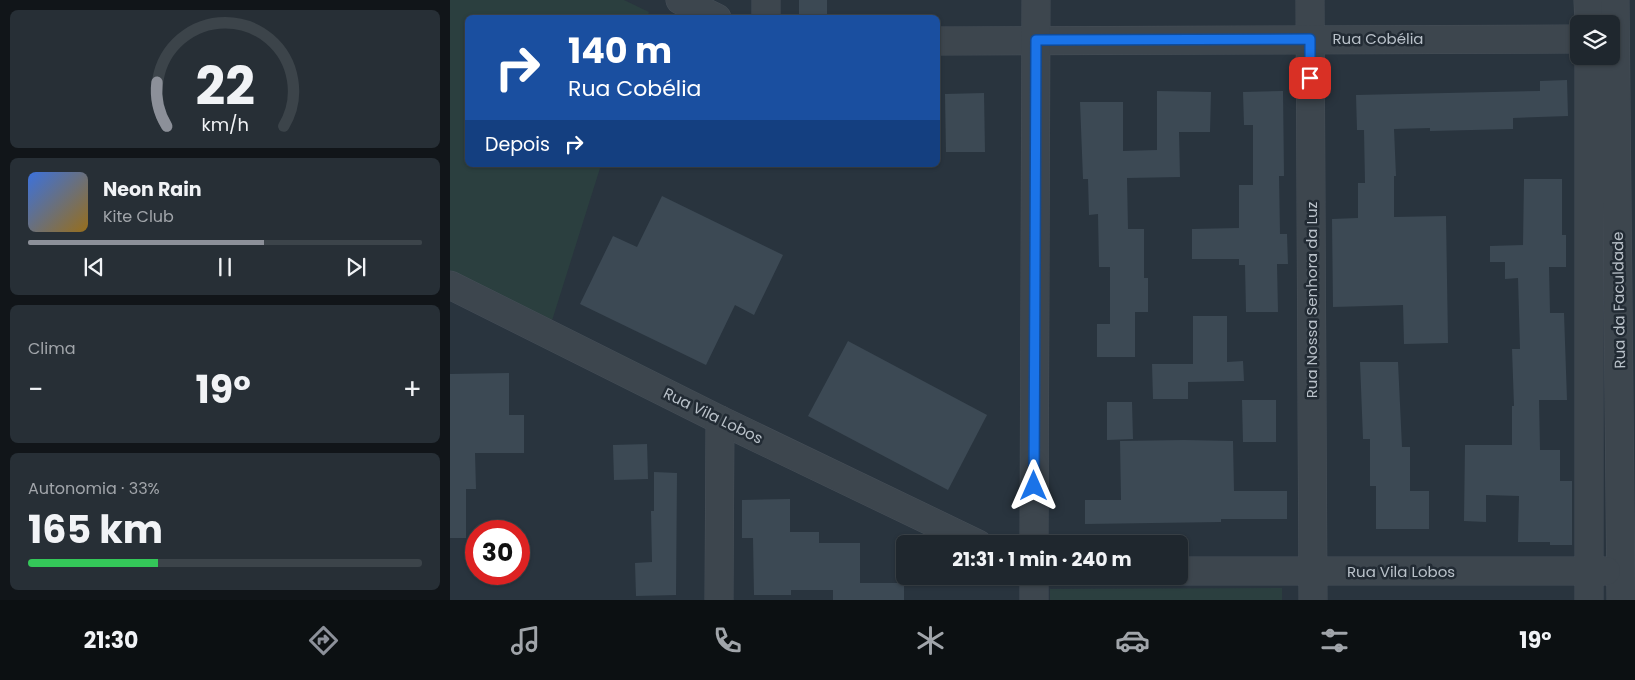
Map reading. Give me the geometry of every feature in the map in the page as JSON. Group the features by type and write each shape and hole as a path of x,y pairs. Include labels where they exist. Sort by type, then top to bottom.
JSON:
{"street":[{"path":"680,0 711,15"},
{"path":"766,0 766,15"},
{"path":"1034,535 1036,0"},
{"name":"Rua Nossa Senhora da Luz","path":"1310,0 1313,600"},
{"path":"1588,0 1589,15"},
{"name":"Rua da Faculdade","path":"1615,0 1621,39 1628,428 1621,600"},
{"name":"Rua Cobélia","path":"940,40 1570,39"},
{"name":"Rua da Faculdade","path":"1589,65 1589,600"},
{"name":"Rua Vila Lobos","path":"450,285 720,420 959,535"},
{"path":"719,600 720,420"},
{"path":"1590,428 1628,428"},
{"name":"Rua Vila Lobos","path":"1188,571 1621,571"},
{"path":"1034,585 1034,600"}],"green space":[{"path":"450,0 624,0 649,12 648,15 465,15 465,167 600,167 550,327 450,270"},
{"path":"1282,588 1282,600 1050,600 1050,589"}],"building":[{"path":"799,0 827,0 827,15 799,15"},
{"path":"1567,80 1568,116 1513,118 1513,129 1430,131 1430,128 1394,129 1396,176 1394,176 1394,217 1446,216 1448,343 1404,344 1403,305 1333,307 1332,219 1358,218 1358,183 1365,183 1364,130 1357,130 1356,95 1540,91 1540,81"},
{"path":"1157,91 1211,92 1210,132 1179,132 1180,177 1127,178 1128,229 1144,229 1144,278 1148,278 1148,312 1135,312 1135,357 1097,357 1097,324 1110,324 1110,267 1099,267 1098,214 1089,215 1088,179 1083,179 1080,102 1123,102 1123,151 1157,150"},
{"path":"1283,91 1284,176 1279,176 1280,234 1287,234 1288,264 1277,264 1278,312 1246,312 1245,265 1239,265 1239,259 1192,259 1192,229 1239,228 1239,185 1253,185 1253,125 1244,125 1243,92"},
{"path":"984,93 985,152 946,152 945,94"},
{"path":"1524,179 1562,179 1562,235 1566,235 1566,267 1549,267 1550,313 1564,313 1567,400 1539,400 1540,450 1560,450 1560,481 1572,481 1572,545 1550,545 1550,542 1518,542 1519,496 1486,495 1486,522 1464,521 1465,445 1512,445 1512,406 1514,406 1512,349 1520,349 1518,278 1505,279 1505,262 1490,262 1490,246 1523,245"},
{"path":"662,196 783,255 754,315 735,305 706,365 580,304 613,236 637,247"},
{"path":"1193,316 1227,316 1227,362 1243,361 1244,381 1188,382 1188,399 1153,399 1152,364 1193,364"},
{"path":"848,341 987,415 948,490 808,416"},
{"path":"1360,362 1398,362 1402,447 1410,447 1410,491 1429,491 1429,529 1376,529 1376,486 1370,486 1370,439 1363,439"},
{"path":"509,373 509,415 524,415 524,453 475,453 476,489 466,489 465,538 450,538 450,374"},
{"path":"1242,400 1276,400 1276,442 1243,442"},
{"path":"1107,402 1132,402 1133,439 1107,440"},
{"path":"1120,441 1233,441 1234,491 1287,491 1287,519 1221,519 1221,522 1085,524 1085,500 1121,500"},
{"path":"647,444 648,479 614,480 613,445"},
{"path":"654,472 677,473 676,595 636,596 635,563 652,562 651,511 654,511"},
{"path":"790,499 790,532 819,532 819,543 860,543 860,583 896,583 896,585 904,585 904,600 833,600 833,590 791,590 791,595 754,595 753,538 742,538 742,500"}],"route":[{"path":"1034,486 1036,40 1310,39 1310,78"}]}
